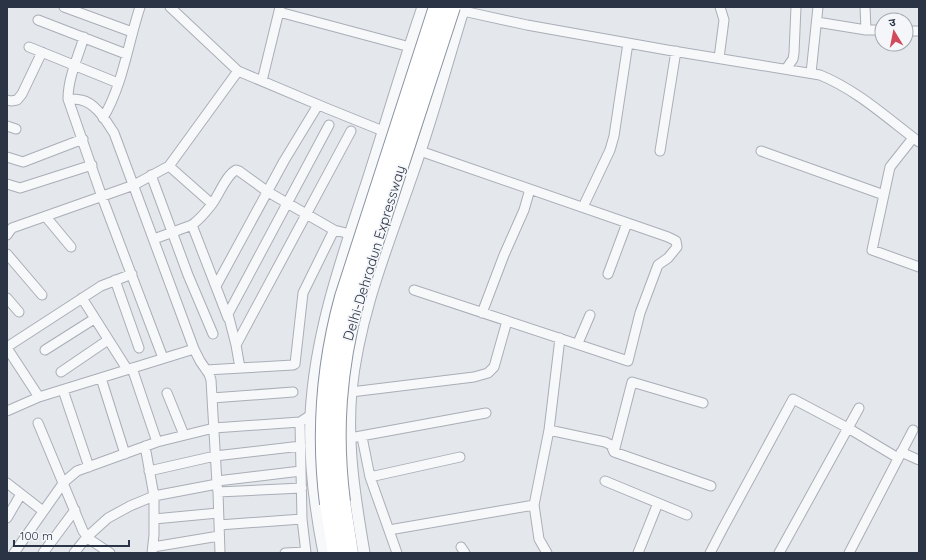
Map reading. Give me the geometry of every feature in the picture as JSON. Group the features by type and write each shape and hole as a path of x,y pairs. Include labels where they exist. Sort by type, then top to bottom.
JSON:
{"highway":[{"name":"Delhi-Dehradun Expressway","path":"336,553 326,489 323,437 325,392 332,344 343,297 437,7"},
{"name":"Delhi-Dehradun Expressway","path":"350,553 342,502 337,437 339,393 345,346 356,300 460,8"}],"street":[{"path":"64,7 132,32"},
{"path":"103,118 110,105 118,83 140,7"},
{"path":"170,7 238,71 384,131 420,151 583,207 676,241 677,248 668,258 658,265 640,313 628,361 578,343 414,290"},
{"path":"324,553 311,469 311,415 315,376 323,327 350,234 423,7"},
{"path":"719,58 724,20 721,7"},
{"path":"786,69 793,59 794,53 796,7"},
{"path":"811,73 818,7"},
{"path":"865,7 866,30"},
{"path":"364,553 353,488 350,438 350,392 359,342 371,294 420,151 460,8 527,25 811,73 838,82 916,140 890,167 872,250 919,267"},
{"path":"262,81 279,10 410,46"},
{"path":"38,20 126,54"},
{"path":"817,22 874,30"},
{"path":"84,37 74,66 68,92 68,99 102,197 163,358"},
{"path":"583,207 610,150 614,136 628,43"},
{"path":"29,47 118,83"},
{"path":"660,151 676,51"},
{"path":"7,100 17,100 22,94 42,52"},
{"path":"7,235 12,228 134,185 169,166 238,71"},
{"path":"68,99 87,102 103,118 114,133 194,349 211,380 220,553"},
{"path":"216,286 284,161 318,105"},
{"path":"228,318 228,314 329,125"},
{"path":"7,126 16,129"},
{"path":"236,346 351,131"},
{"path":"7,157 24,162 83,140"},
{"path":"761,151 884,195"},
{"path":"7,184 20,188 92,165"},
{"path":"169,166 212,204"},
{"path":"154,239 192,225 202,217 212,204 230,174 236,170 268,192 334,230 350,234"},
{"path":"151,176 188,275 213,334"},
{"path":"482,312 504,255 524,210 530,189"},
{"path":"46,217 71,247"},
{"path":"608,274 627,223"},
{"path":"192,225 228,318 236,346 240,368"},
{"path":"206,370 295,364 303,293 334,230"},
{"path":"7,254 42,295"},
{"path":"39,397 7,348 100,286 132,274"},
{"path":"115,280 139,348"},
{"path":"7,298 19,312"},
{"path":"82,298 108,340 130,369 157,442"},
{"path":"578,343 590,315"},
{"path":"45,350 94,318"},
{"path":"350,392 474,377 488,373 494,367 507,321"},
{"path":"547,553 539,539 534,505 549,430 560,338"},
{"path":"61,372 108,340"},
{"path":"7,411 39,397 194,349"},
{"path":"101,378 125,454"},
{"path":"614,452 632,382 703,403"},
{"path":"63,390 89,467"},
{"path":"212,398 294,392"},
{"path":"167,393 184,435"},
{"path":"710,553 793,399 900,455 919,460"},
{"path":"779,553 859,408"},
{"path":"350,438 486,413"},
{"path":"14,553 64,482 77,471 145,446 184,435 214,428 300,422 311,415"},
{"path":"285,553 306,552 302,520 300,422"},
{"path":"38,423 64,482 83,531 89,539 110,553"},
{"path":"549,430 605,442 611,445 614,452 711,486"},
{"path":"849,553 913,430"},
{"path":"362,436 370,476 397,553"},
{"path":"145,446 154,496 152,550 219,536"},
{"path":"149,471 215,456 300,446"},
{"path":"370,476 460,457"},
{"path":"74,553 87,536 108,518 130,506 154,496 301,471"},
{"path":"605,481 687,515"},
{"path":"7,483 43,511"},
{"path":"217,486 302,488"},
{"path":"7,518 21,494"},
{"path":"638,553 658,503"},
{"path":"389,530 534,505"},
{"path":"42,553 75,510"},
{"path":"154,519 218,513"},
{"path":"219,525 302,520"}]}
